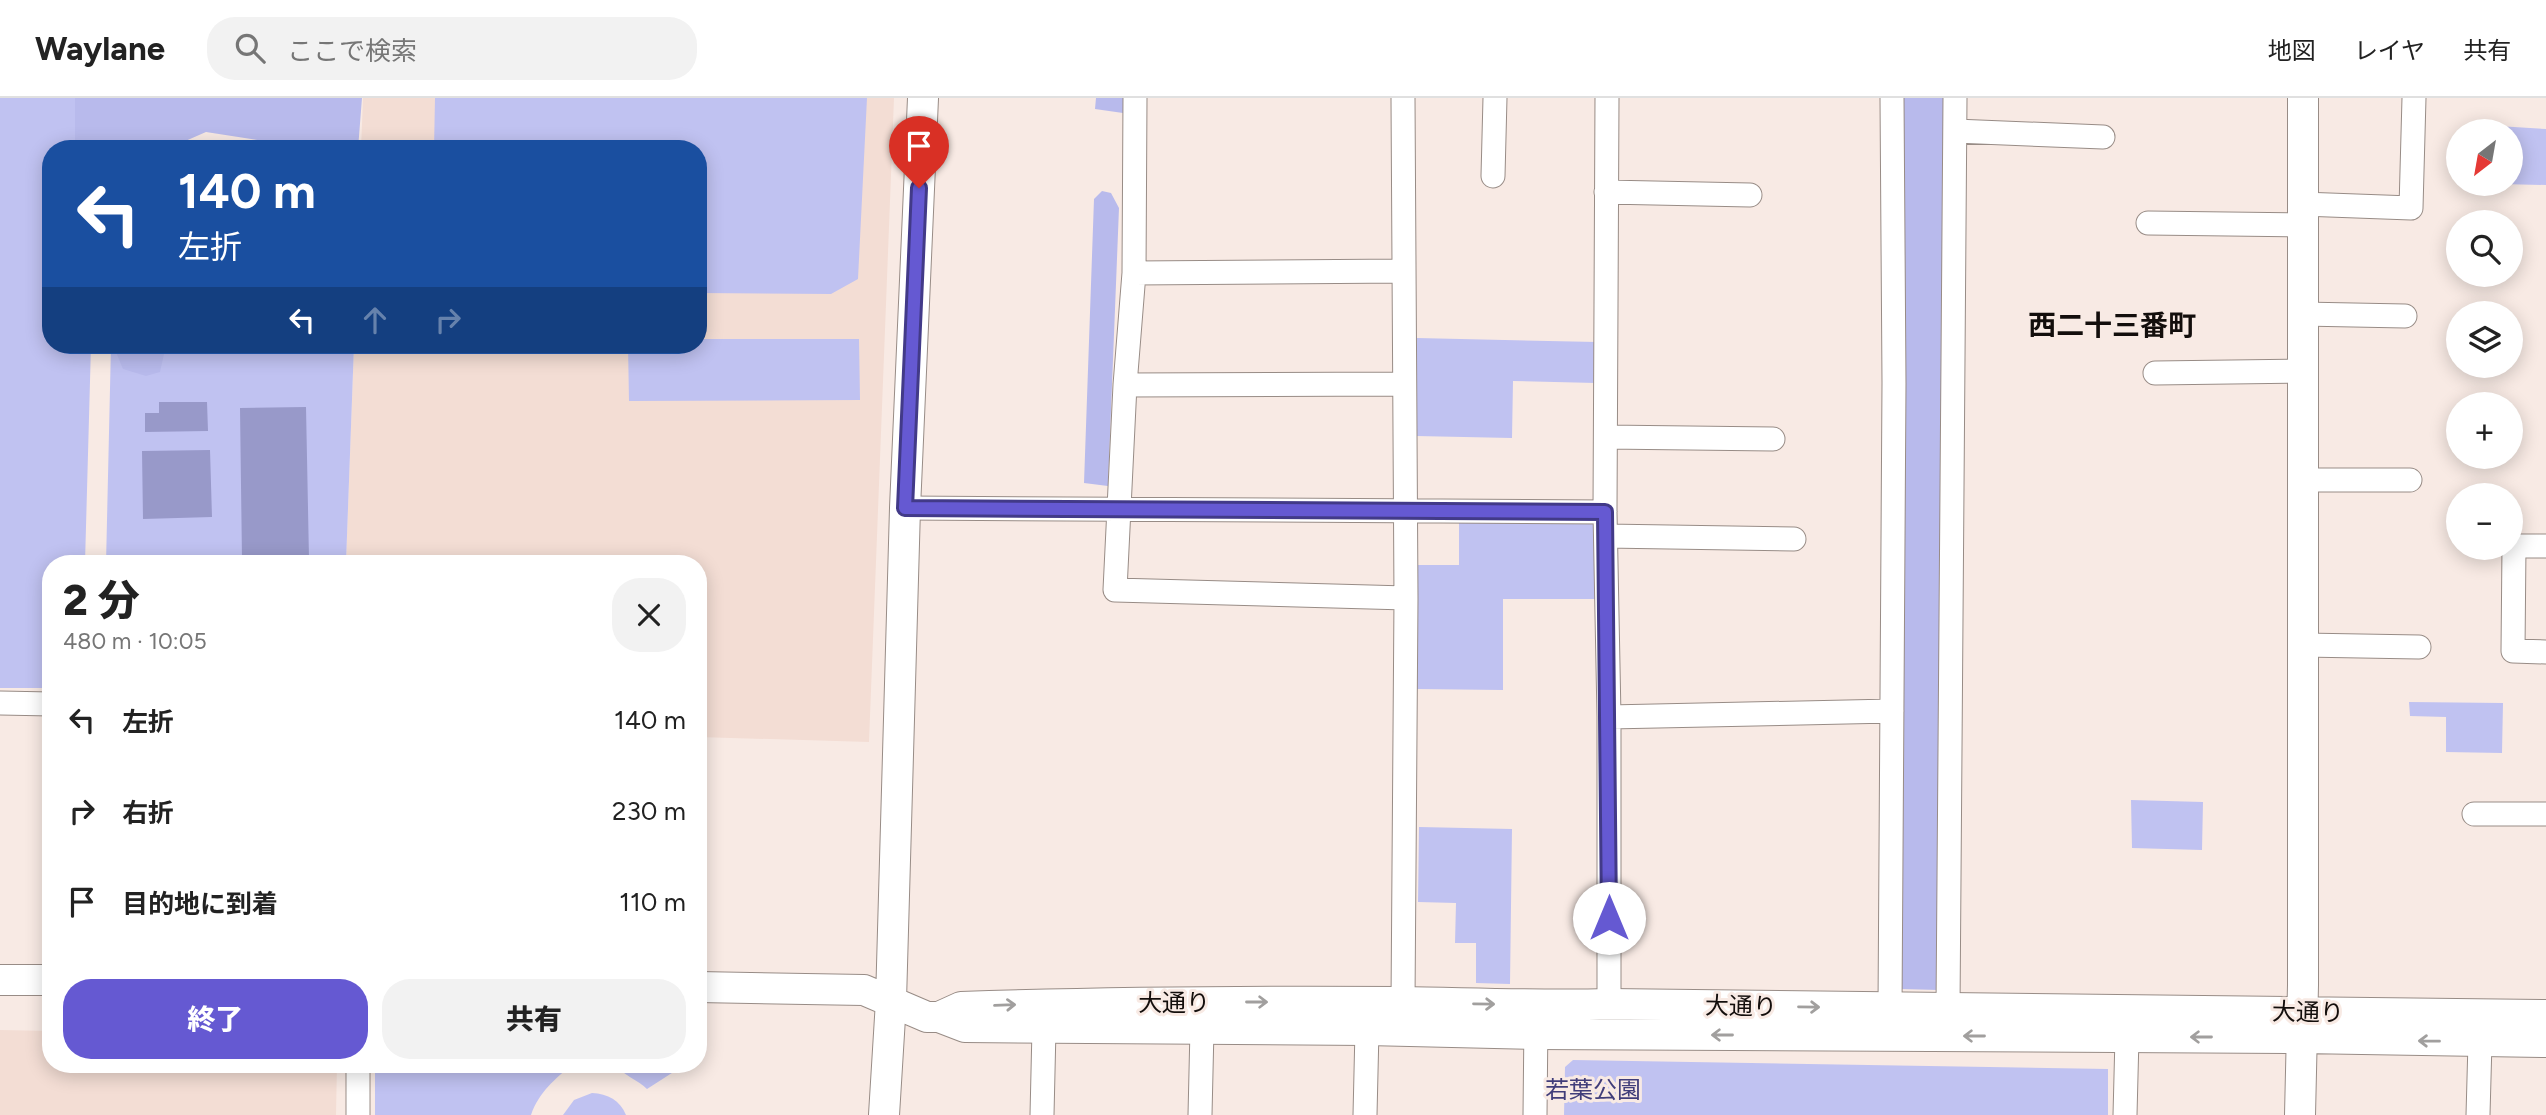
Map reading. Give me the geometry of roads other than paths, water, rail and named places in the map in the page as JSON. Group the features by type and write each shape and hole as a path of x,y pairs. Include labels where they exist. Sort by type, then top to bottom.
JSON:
{"street":[{"path":"884,1115 891,1002 905,508 923,98"},
{"path":"1135,98 1134,273 1125,385 1115,590 1406,598"},
{"path":"1403,1002 1406,598 1404,98"},
{"path":"1493,176 1495,98"},
{"path":"1607,98 1605,512 1609,717 1609,1004"},
{"path":"1890,1008 1894,318 1892,98"},
{"path":"1948,1009 1955,98"},
{"path":"2300,1115 2304,481 2303,98"},
{"path":"2148,223 2411,208 2414,98"},
{"path":"1955,131 2103,137"},
{"path":"1606,192 1750,195"},
{"path":"1134,273 1404,271"},
{"path":"2302,314 2405,316"},
{"path":"2155,373 2302,370"},
{"path":"1125,385 1404,384"},
{"path":"1606,437 1773,439"},
{"path":"2304,481 2410,481"},
{"path":"905,508 1605,512"},
{"path":"1606,536 1794,539"},
{"path":"2546,546 2514,546 2513,651 2546,652"},
{"path":"2303,645 2419,647"},
{"path":"0,703 42,704"},
{"path":"1609,717 1892,711"},
{"path":"2473,814 2546,814"},
{"path":"0,980 42,980"},
{"name":"大通り","path":"707,987 864,990 927,1017 939,1017 965,1027 1044,1029 1367,1030 1536,1020 2127,1037 2302,1025 2546,1015"},
{"name":"大通り","path":"939,1017 961,1007 1043,1004 1403,1002 1536,1020 1609,1004 1890,1008 2302,1025 2480,1042 2546,1042"},
{"path":"1535,1115 1536,1020"},
{"path":"1200,1115 1202,1028"},
{"path":"1042,1115 1044,1029"},
{"path":"1365,1115 1367,1030"},
{"path":"2125,1115 2127,1037"},
{"path":"2478,1115 2480,1042"},
{"path":"358,1073 358,1115"}],"district":[{"name":"西二十三番町","path":"2112,325"}],"park label":[{"name":"若葉公園","path":"1593,1089"}]}
